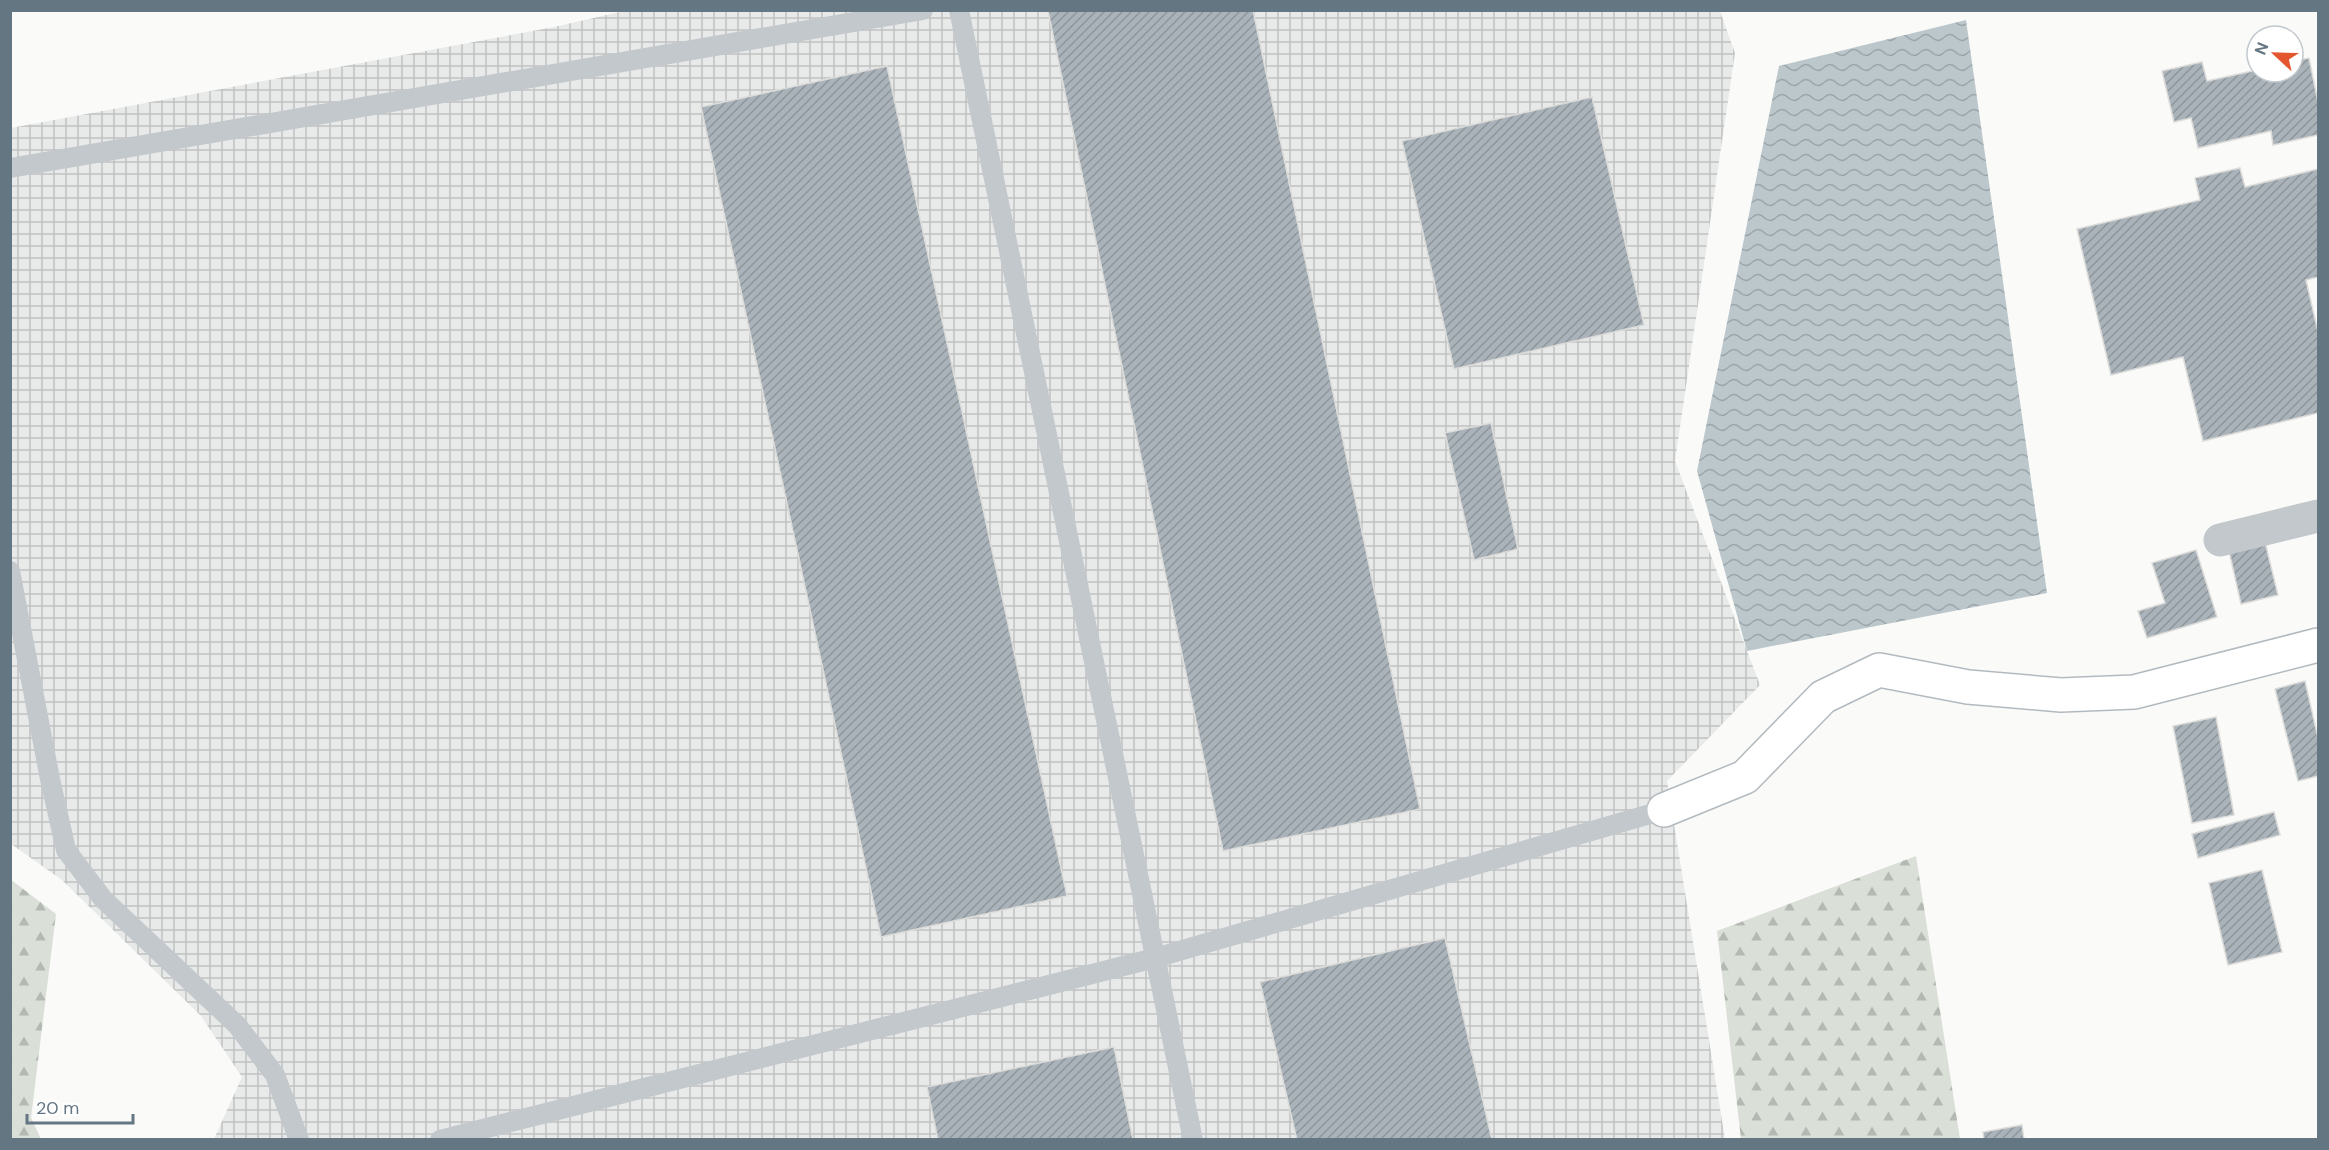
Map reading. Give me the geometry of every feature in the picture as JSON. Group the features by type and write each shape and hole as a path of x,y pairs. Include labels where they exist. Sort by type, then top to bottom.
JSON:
{"street":[{"path":"2220,540 2319,516"},
{"path":"1664,810 1745,777 1823,697 1879,670 1968,687 2061,695 2134,692 2319,645"}],"lane":[{"path":"10,168 923,10"},
{"path":"959,10 1193,1140"},
{"path":"10,572 66,850 103,899 237,1025 275,1075 298,1140"},
{"path":"440,1140 1155,958 1664,810"}],"shaded area":[{"path":"624,11 1720,11 1735,53 1675,461 1760,685 1667,781 1725,1139 214,1139 242,1077 201,1016 62,880 11,844 11,128 554,27"}],"green space":[{"path":"1916,856 1960,1139 1741,1139 1717,931"},
{"path":"10,879 56,914 31,1118 41,1139 11,1139"}],"water":[{"path":"1966,20 2047,593 1747,651 1697,471 1779,66"}],"building":[{"path":"1253,10 1420,809 1223,851 1048,11"},
{"path":"2309,58 2318,102 2318,135 2273,145 2271,131 2198,148 2191,118 2174,122 2162,71 2202,62 2207,81 2245,73 2245,84 2305,84 2305,59"},
{"path":"887,66 1067,896 881,937 701,107"},
{"path":"1592,97 1644,325 1454,369 1402,141"},
{"path":"2240,168 2245,187 2318,169 2318,277 2306,280 2318,332 2318,413 2203,441 2183,357 2111,375 2077,229 2200,200 2195,178"},
{"path":"1491,423 1518,549 1474,560 1445,433"},
{"path":"2265,542 2278,595 2241,604 2229,551"},
{"path":"2196,550 2217,617 2147,638 2138,611 2165,603 2152,563"},
{"path":"2305,681 2318,738 2318,776 2298,781 2275,689"},
{"path":"2216,717 2234,815 2192,823 2173,726"},
{"path":"2274,812 2280,835 2198,858 2192,834"},
{"path":"2262,870 2282,952 2228,965 2209,883"},
{"path":"1445,938 1492,1140 1297,1140 1260,982"},
{"path":"1114,1047 1133,1140 938,1140 927,1087"},
{"path":"2022,1125 2024,1140 1984,1140 1983,1132"}]}
